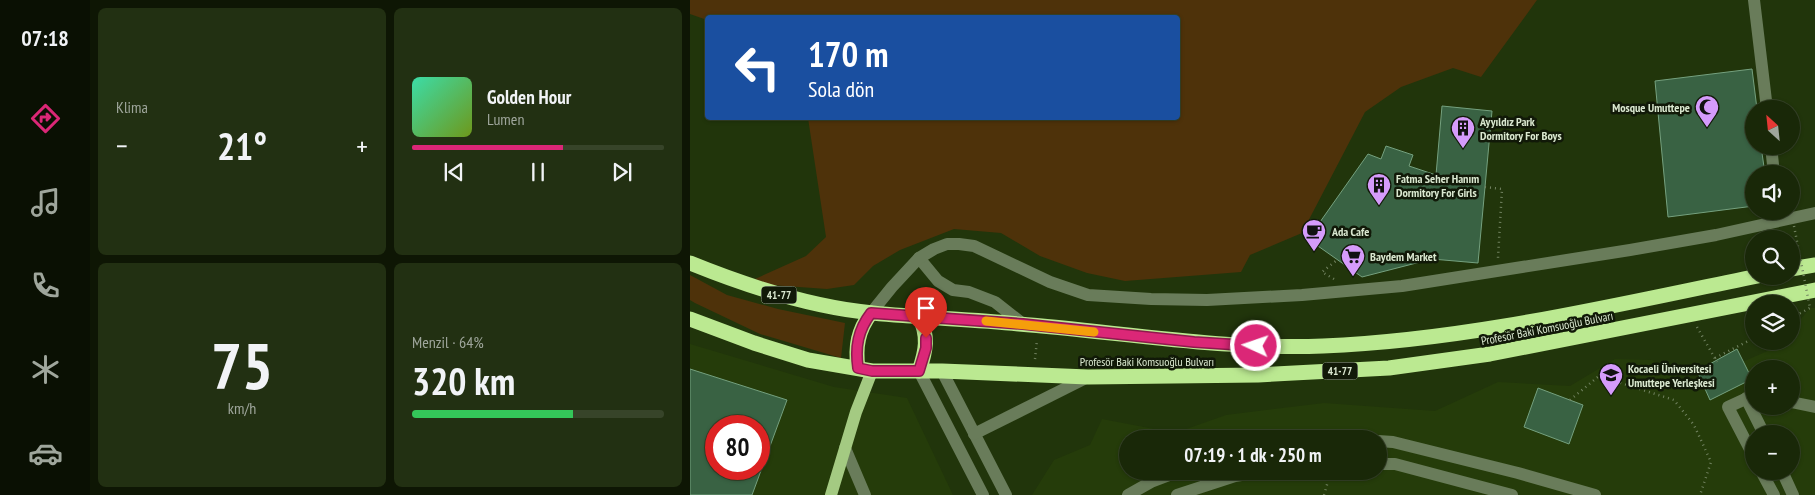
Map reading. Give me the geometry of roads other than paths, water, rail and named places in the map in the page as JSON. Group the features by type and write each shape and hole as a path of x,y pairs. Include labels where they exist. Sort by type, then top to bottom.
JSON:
{"highway":[{"name":"Profesör Baki Komsuoğlu Bulvarı","path":"690,263 755,288 805,302 871,313 1023,324 1242,346 1322,346 1444,335 1554,318 1745,279"},
{"path":"1800,268 1815,265"},
{"name":"Profesör Baki Komsuoğlu Bulvarı","path":"690,319 754,343 808,360 865,369 1088,377 1258,375 1389,368 1490,354 1815,290"},
{"path":"865,369 856,354 858,338 863,324 871,313"},
{"path":"919,316 924,326 926,348 919,371"}],"main road":[{"path":"831,495 856,412 865,369"}],"lane":[{"path":"1754,0 1766,100"},
{"path":"1800,214 1815,213"},
{"path":"871,313 919,258 947,244 974,246 1064,287 1088,295 1120,298 1207,300 1302,295 1402,286 1716,235 1766,220"},
{"path":"919,258 938,282 953,290 969,292 995,302 1023,324"},
{"path":"919,371 983,495"},
{"path":"942,371 1006,495"},
{"path":"974,434 1088,377"},
{"path":"1745,399 1728,407 1745,439"},
{"path":"1800,404 1815,407"},
{"path":"1387,442 1518,473 1595,495"},
{"path":"845,448 862,492"},
{"path":"1387,464 1395,464 1512,495"},
{"path":"1128,495 1156,480"},
{"path":"1177,495 1222,480"},
{"path":"1766,480 1774,495"},
{"path":"1786,480 1793,495"}],"place":[{"name":"Mosque Umuttepe","path":"1707,128"},
{"name":"Ayyıldız Park Dormitory For Boys","path":"1463,149"},
{"name":"Fatma Seher Hanım Dormitory For Girls","path":"1379,206"},
{"name":"Ada Cafe","path":"1314,252"},
{"name":"Baydem Market","path":"1353,277"},
{"name":"Kocaeli Üniversitesi Umuttepe Yerleşkesi","path":"1611,396"}]}
